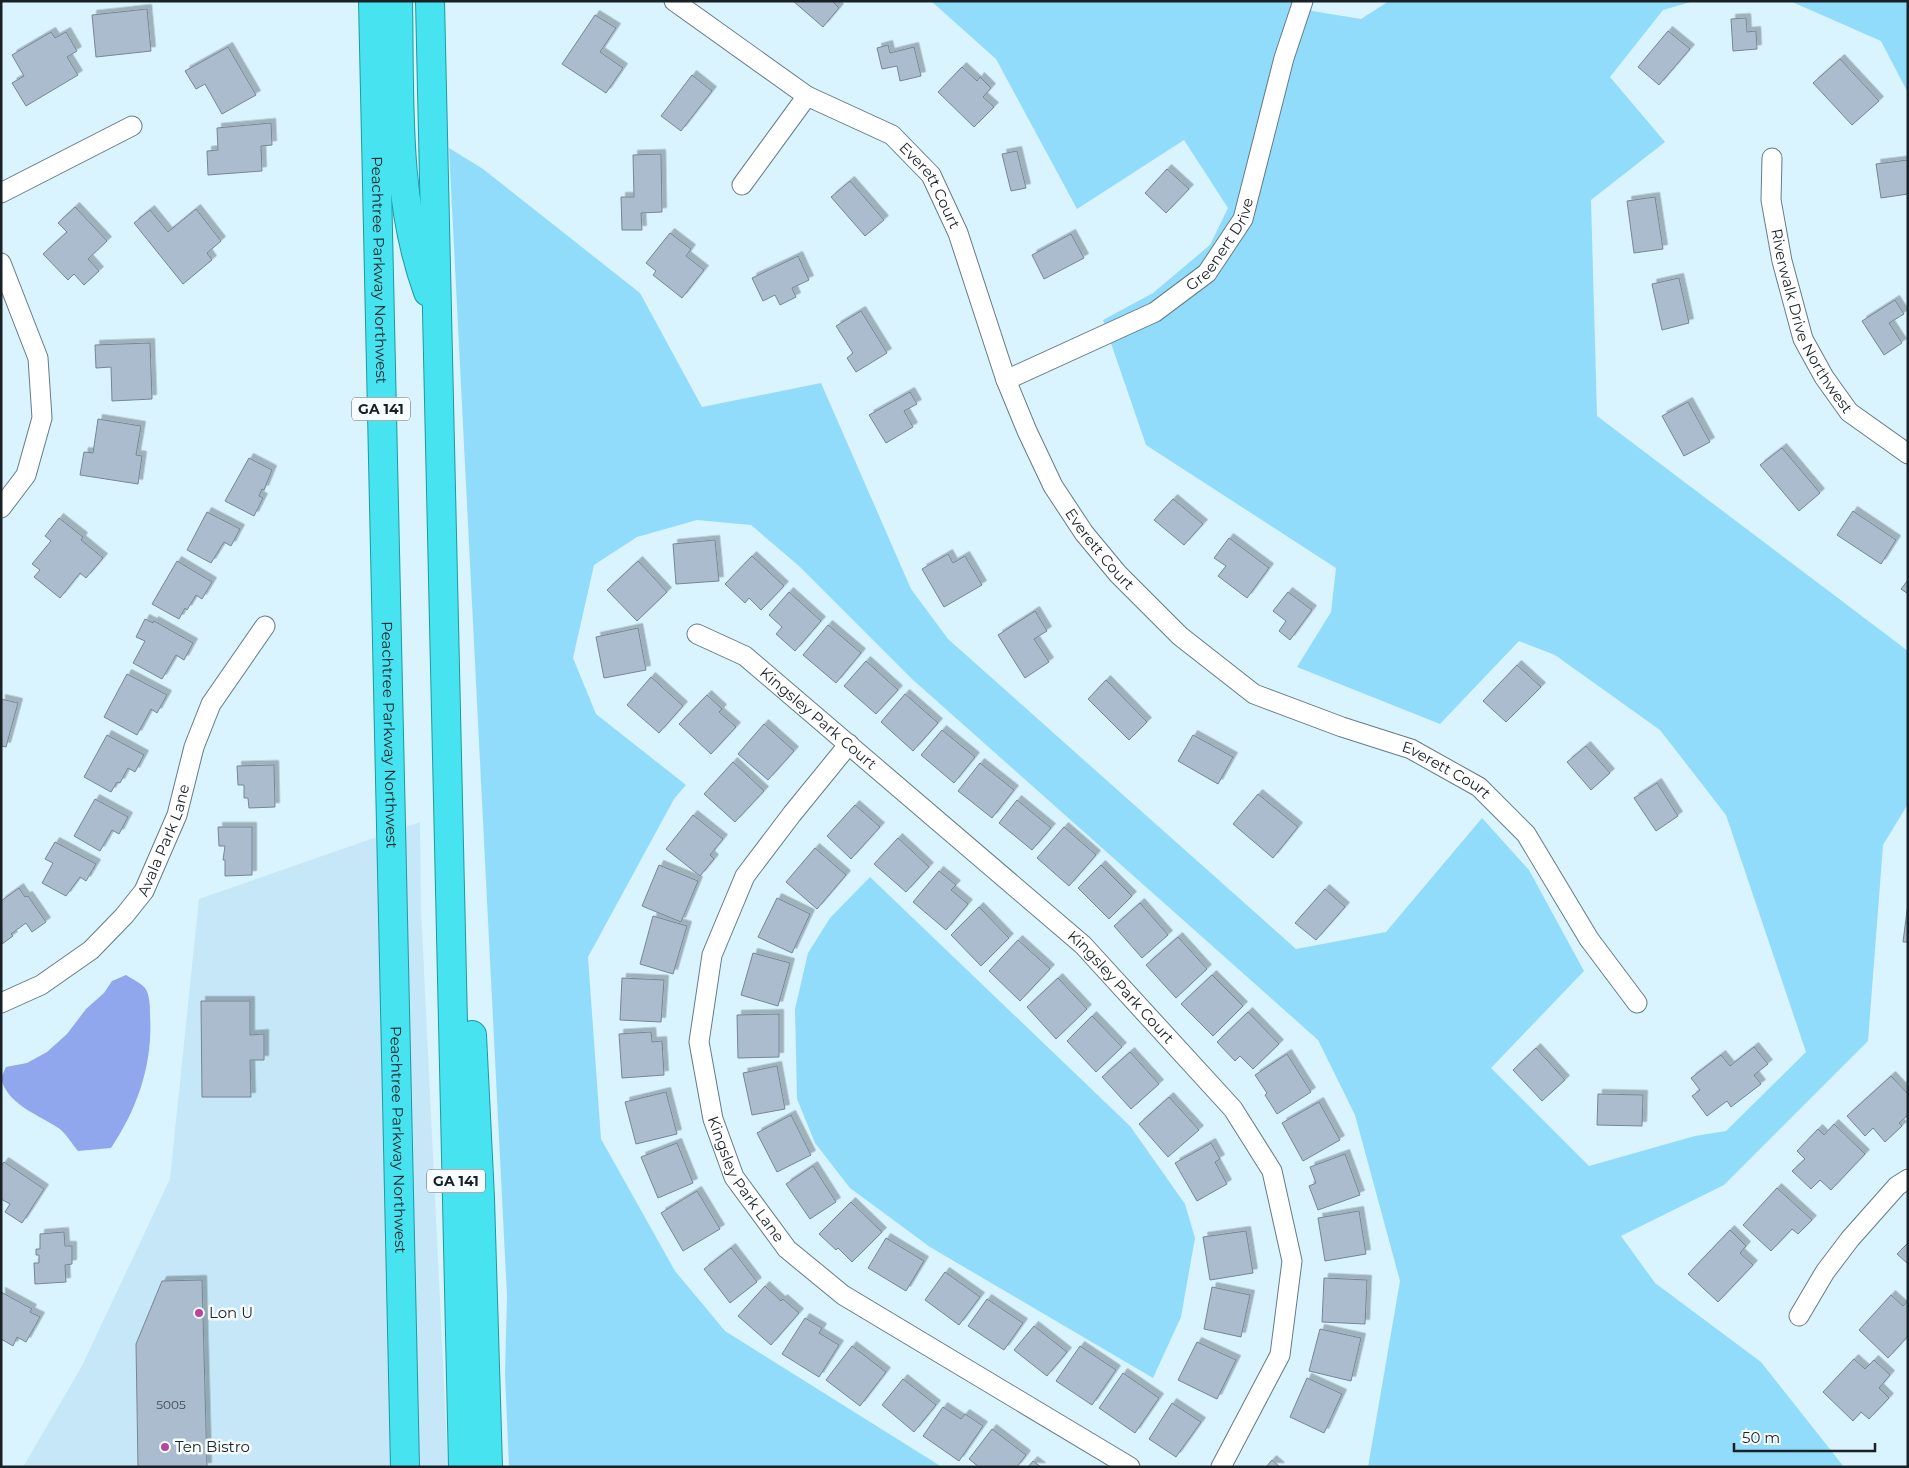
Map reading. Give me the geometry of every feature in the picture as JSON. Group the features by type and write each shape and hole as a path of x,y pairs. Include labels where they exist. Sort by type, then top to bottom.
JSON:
{"highway":[{"path":"398,1 401,148 404,192 417,256 438,317"},
{"name":"GA 141","path":"430,1 462,1467"},
{"name":"Peachtree Parkway Northwest","path":"370,7 406,1467"},
{"path":"450,895 465,956 472,1038 485,1343 488,1467"}],"street":[{"name":"Everett Court","path":"674,1 807,96 892,135 931,175 958,233 1006,380 1026,432 1053,486 1084,533 1118,574 1180,636 1254,694 1342,727 1411,749 1479,787 1526,834 1589,939 1636,1003"},
{"name":"Greenert Drive","path":"1006,380 1155,312 1206,273 1243,220 1284,58 1303,1"},
{"path":"742,185 807,96"},
{"path":"1,193 132,126"},
{"name":"Riverwalk Drive Northwest","path":"1772,158 1771,200 1782,260 1803,339 1824,377 1850,412 1908,454"},
{"path":"1,264 38,358 42,418 26,475 1,508"},
{"name":"Avala Park Lane","path":"1,1003 41,985 91,950 124,916 144,891 177,815 194,747 211,704 266,626"},
{"name":"Kingsley Park Court","path":"697,634 745,656 1083,945 1233,1109 1272,1171 1292,1262 1280,1355 1220,1467"},
{"name":"Kingsley Park Lane","path":"849,744 745,876 712,955 699,1042 713,1120 734,1177 787,1249 843,1295 1130,1467"},
{"path":"1799,1316 1825,1272 1850,1239 1898,1186 1908,1179"}],"shaded area":[{"path":"931,1 1304,1 1312,11 1361,19 1389,1 1694,1 1663,10 1610,77 1665,142 1591,200 1597,416 1908,651 1908,804 1883,845 1868,1041 1724,1185 1621,1236 1655,1283 1761,1362 1844,1467 1368,1467 1400,1281 1355,1115 1318,1040 912,679 799,566 751,525 697,520 637,537 594,565 573,658 596,714 686,785 674,799 588,957 601,1139 675,1271 725,1331 942,1467 509,1467 505,1375 507,1296 449,148 483,169 640,293 702,407 821,383 911,589 948,639 1296,949 1386,932 1482,818 1529,870 1584,971 1491,1068 1589,1166 1695,1136 1726,1131 1806,1052 1726,815 1660,730 1555,655 1519,641 1440,724 1297,667 1331,612 1336,568 1146,445 1103,320 1153,293 1210,245 1228,208 1184,140 1077,209 996,59"},
{"path":"1790,1 1908,1 1908,93 1881,41"},
{"path":"420,822 421,909 448,1467 23,1467 82,1366 170,1179 199,899"},
{"path":"870,877 1130,1126 1185,1204 1195,1238 1181,1317 1153,1378 930,1247 850,1188 815,1143 797,1099 795,1009 808,953 830,918"},
{"path":"126,975 145,988 148,994 149,1050 142,1084 129,1117 111,1148 78,1151 60,1129 17,1102 4,1087 1,1078 6,1067 27,1063 47,1052 67,1034 86,1009 104,993 112,981"}],"building":[{"path":"793,1 832,1 839,8 823,27"},
{"path":"147,9 151,51 96,57 92,15"},
{"path":"595,15 616,28 600,52 623,68 606,93 562,64"},
{"path":"1746,18 1747,32 1756,31 1757,49 1733,51 1731,19"},
{"path":"1668,31 1690,49 1659,85 1638,67"},
{"path":"51,32 55,38 66,32 77,51 67,57 78,75 26,106 12,83 24,76 12,55"},
{"path":"888,45 890,53 914,47 921,76 900,81 897,66 882,69 877,48"},
{"path":"228,47 256,95 222,114 205,84 196,89 185,71"},
{"path":"1840,59 1879,101 1852,125 1813,83"},
{"path":"962,67 977,81 980,77 991,88 983,97 994,107 974,127 938,92"},
{"path":"692,75 712,91 681,131 661,116"},
{"path":"271,123 272,145 261,146 262,171 208,175 207,151 218,150 217,128"},
{"path":"1017,151 1026,188 1011,191 1002,154"},
{"path":"661,154 662,212 641,213 642,230 622,230 621,197 634,197 633,155"},
{"path":"1908,160 1908,194 1881,198 1876,164"},
{"path":"1167,169 1189,189 1166,213 1145,193"},
{"path":"850,181 884,220 865,236 831,197"},
{"path":"1655,197 1663,249 1634,253 1627,201"},
{"path":"75,207 107,241 88,259 99,271 84,285 74,274 68,280 43,254 67,232 58,223"},
{"path":"196,209 221,241 207,253 212,260 183,284 134,223 150,210 168,232"},
{"path":"670,233 691,249 686,256 704,270 682,298 653,275 656,271 646,263"},
{"path":"1071,234 1084,258 1044,279 1032,255"},
{"path":"798,256 809,280 792,288 796,297 780,305 775,295 763,301 752,278"},
{"path":"1679,278 1689,323 1662,330 1652,284"},
{"path":"1895,300 1904,314 1889,323 1902,343 1884,355 1862,321"},
{"path":"861,311 887,353 856,372 847,358 853,353 836,326"},
{"path":"150,343 152,399 112,401 111,367 96,368 95,345"},
{"path":"910,392 917,404 904,411 913,427 886,443 869,415"},
{"path":"1688,402 1710,442 1684,456 1662,416"},
{"path":"98,419 141,426 136,455 142,456 138,484 80,475 84,452 93,453"},
{"path":"1782,448 1820,493 1799,511 1760,465"},
{"path":"249,458 272,470 264,490 262,489 259,496 263,498 254,516 225,501"},
{"path":"1173,499 1203,524 1184,545 1154,520"},
{"path":"1853,511 1896,540 1881,564 1837,535"},
{"path":"207,512 240,529 231,546 224,542 211,563 187,550"},
{"path":"59,518 83,537 81,540 103,558 86,578 80,573 60,598 34,577 40,570 32,564 51,541 45,536"},
{"path":"1229,538 1269,568 1247,598 1218,576 1226,566 1214,558"},
{"path":"715,540 719,581 676,584 673,544"},
{"path":"948,554 953,563 965,556 982,585 944,607 922,569"},
{"path":"752,556 784,586 761,610 749,598 745,603 725,584"},
{"path":"177,561 212,582 202,599 196,595 179,619 152,604"},
{"path":"638,561 667,592 637,621 607,590"},
{"path":"1908,580 1908,594 1901,589"},
{"path":"789,592 821,621 795,651 776,634 782,627 769,615"},
{"path":"1288,592 1312,610 1290,640 1279,631 1286,621 1273,611"},
{"path":"1035,611 1047,631 1034,639 1049,662 1025,678 998,635"},
{"path":"145,619 153,623 154,621 193,643 184,660 176,655 162,679 133,663 145,641 136,637"},
{"path":"828,625 861,653 836,683 803,655"},
{"path":"638,628 646,670 604,678 596,637"},
{"path":"866,661 898,690 876,714 844,686"},
{"path":"1517,665 1541,687 1506,722 1483,701"},
{"path":"127,674 167,695 157,713 151,709 137,735 104,717"},
{"path":"651,677 683,706 659,733 627,705"},
{"path":"1106,680 1147,722 1129,740 1088,699"},
{"path":"905,694 938,723 913,751 881,722"},
{"path":"707,695 722,709 719,712 736,727 711,754 679,724"},
{"path":"1,699 18,703 6,747 1,746"},
{"path":"764,724 794,751 768,780 738,754"},
{"path":"942,730 975,757 954,783 921,755"},
{"path":"107,735 144,755 135,772 128,768 120,783 117,782 111,792 84,777"},
{"path":"1193,735 1233,757 1218,784 1178,761"},
{"path":"1586,746 1610,773 1591,790 1567,762"},
{"path":"733,762 764,791 735,822 704,794"},
{"path":"980,763 1014,790 992,818 958,791"},
{"path":"274,765 275,807 249,808 248,798 244,798 244,785 238,785 237,766"},
{"path":"1657,783 1678,816 1656,831 1634,798"},
{"path":"1258,794 1298,827 1273,858 1233,824"},
{"path":"95,799 128,817 119,834 112,830 100,851 74,836"},
{"path":"1017,800 1051,828 1032,850 999,823"},
{"path":"855,805 880,827 851,859 827,836"},
{"path":"693,815 723,839 710,855 714,859 700,876 666,849"},
{"path":"218,827 252,827 252,875 225,876 225,860 223,860 225,846 219,846"},
{"path":"1064,827 1096,855 1069,886 1037,858"},
{"path":"898,838 929,867 906,892 874,864"},
{"path":"55,842 96,864 86,881 80,877 66,896 42,883 53,863 45,859"},
{"path":"815,848 846,875 817,909 786,882"},
{"path":"659,865 698,881 681,922 642,906"},
{"path":"1101,865 1132,896 1109,919 1078,888"},
{"path":"939,871 956,885 951,890 968,904 946,930 913,902"},
{"path":"19,888 25,897 28,896 46,922 32,932 26,923 11,934 13,936 2,944 1,901"},
{"path":"1325,889 1345,907 1316,940 1295,923"},
{"path":"777,898 810,914 792,953 758,937"},
{"path":"1140,903 1168,935 1142,958 1114,926"},
{"path":"1908,903 1908,942 1903,942"},
{"path":"979,907 1009,938 981,966 951,935"},
{"path":"653,916 687,926 673,974 640,964"},
{"path":"1178,937 1207,969 1176,998 1146,965"},
{"path":"1018,940 1050,969 1020,1001 989,971"},
{"path":"753,953 790,963 778,1006 741,995"},
{"path":"1212,975 1243,1006 1213,1036 1181,1004"},
{"path":"622,978 664,980 661,1022 620,1020"},
{"path":"1058,978 1087,1009 1056,1039 1027,1007"},
{"path":"201,1001 250,1001 250,1035 264,1034 264,1060 250,1060 251,1097 202,1097"},
{"path":"1248,1012 1279,1044 1253,1069 1240,1056 1235,1061 1217,1042"},
{"path":"779,1014 779,1057 738,1058 737,1015"},
{"path":"1092,1016 1122,1047 1096,1072 1067,1041"},
{"path":"651,1032 652,1042 662,1041 664,1075 622,1078 619,1034"},
{"path":"1754,1047 1768,1064 1754,1075 1761,1084 1731,1107 1727,1101 1707,1116 1692,1096 1700,1090 1691,1078 1721,1055 1730,1066"},
{"path":"1536,1048 1565,1080 1542,1101 1513,1070"},
{"path":"1130,1052 1159,1084 1131,1109 1102,1077"},
{"path":"1287,1054 1311,1092 1277,1114 1265,1095 1267,1093 1255,1075"},
{"path":"777,1066 785,1109 752,1115 743,1073"},
{"path":"1891,1076 1908,1094 1908,1115 1899,1123 1902,1126 1885,1142 1873,1128 1865,1136 1847,1116"},
{"path":"666,1092 677,1134 636,1144 625,1102"},
{"path":"1598,1094 1643,1095 1642,1126 1597,1125"},
{"path":"1169,1097 1199,1130 1168,1157 1139,1124"},
{"path":"1319,1102 1340,1140 1303,1161 1282,1123"},
{"path":"791,1115 811,1155 777,1172 757,1133"},
{"path":"1834,1124 1865,1154 1831,1190 1820,1180 1811,1189 1792,1171 1805,1159 1797,1151 1818,1129 1824,1135"},
{"path":"677,1143 693,1183 658,1198 641,1157"},
{"path":"1211,1143 1220,1159 1215,1162 1227,1184 1197,1201 1175,1163"},
{"path":"1345,1154 1360,1195 1318,1210 1309,1186 1316,1183 1310,1167"},
{"path":"4,1162 44,1189 22,1223 5,1212 10,1204 1,1199 1,1166"},
{"path":"813,1166 836,1202 810,1219 786,1184"},
{"path":"1777,1188 1812,1220 1798,1234 1792,1229 1771,1251 1743,1225"},
{"path":"697,1191 720,1229 683,1251 661,1213"},
{"path":"851,1202 882,1232 852,1262 838,1248 836,1250 819,1234"},
{"path":"1359,1211 1366,1254 1325,1261 1318,1218"},
{"path":"1730,1230 1746,1246 1740,1253 1753,1265 1718,1302 1688,1274"},
{"path":"1246,1231 1253,1273 1210,1280 1203,1237"},
{"path":"64,1232 65,1246 72,1246 72,1264 65,1265 66,1282 35,1284 34,1263 39,1263 39,1255 36,1255 36,1249 40,1249 40,1234"},
{"path":"886,1238 924,1261 906,1291 868,1268"},
{"path":"1908,1243 1908,1264 1897,1254"},
{"path":"731,1248 757,1282 730,1303 704,1269"},
{"path":"945,1272 980,1297 959,1325 925,1300"},
{"path":"1324,1278 1367,1280 1365,1324 1322,1322"},
{"path":"202,1280 207,1467 138,1467 136,1344 162,1281"},
{"path":"765,1286 781,1301 783,1299 799,1313 771,1345 738,1316"},
{"path":"1212,1287 1250,1295 1241,1337 1204,1329"},
{"path":"1,1292 32,1309 30,1312 40,1317 26,1342 17,1337 13,1346 1,1339"},
{"path":"1891,1295 1903,1306 1908,1300 1908,1336 1888,1358 1859,1330"},
{"path":"987,1299 1023,1323 1004,1350 968,1326"},
{"path":"805,1318 822,1328 819,1333 839,1345 819,1377 782,1354"},
{"path":"1034,1326 1067,1352 1047,1376 1014,1350"},
{"path":"1320,1329 1361,1338 1351,1381 1309,1371"},
{"path":"1197,1342 1236,1360 1217,1399 1178,1380"},
{"path":"852,1346 886,1372 860,1406 826,1380"},
{"path":"1080,1346 1116,1370 1092,1405 1056,1381"},
{"path":"1854,1359 1865,1369 1874,1360 1890,1375 1879,1388 1889,1398 1869,1419 1861,1412 1853,1421 1823,1392"},
{"path":"1123,1373 1159,1398 1135,1433 1099,1408"},
{"path":"1307,1378 1342,1394 1324,1433 1290,1417"},
{"path":"903,1379 936,1405 914,1432 882,1405"},
{"path":"1172,1403 1201,1422 1176,1457 1149,1439"},
{"path":"943,1407 961,1419 965,1414 983,1426 959,1461 923,1436"},
{"path":"992,1429 1026,1455 1017,1467 979,1467 969,1459"},
{"path":"1272,1460 1280,1467 1266,1467"},
{"path":"1033,1461 1041,1467 1028,1467"}],"place":[{"name":"Lon U","path":"199,1313"},
{"name":"Ten Bistro","path":"165,1447"}]}
